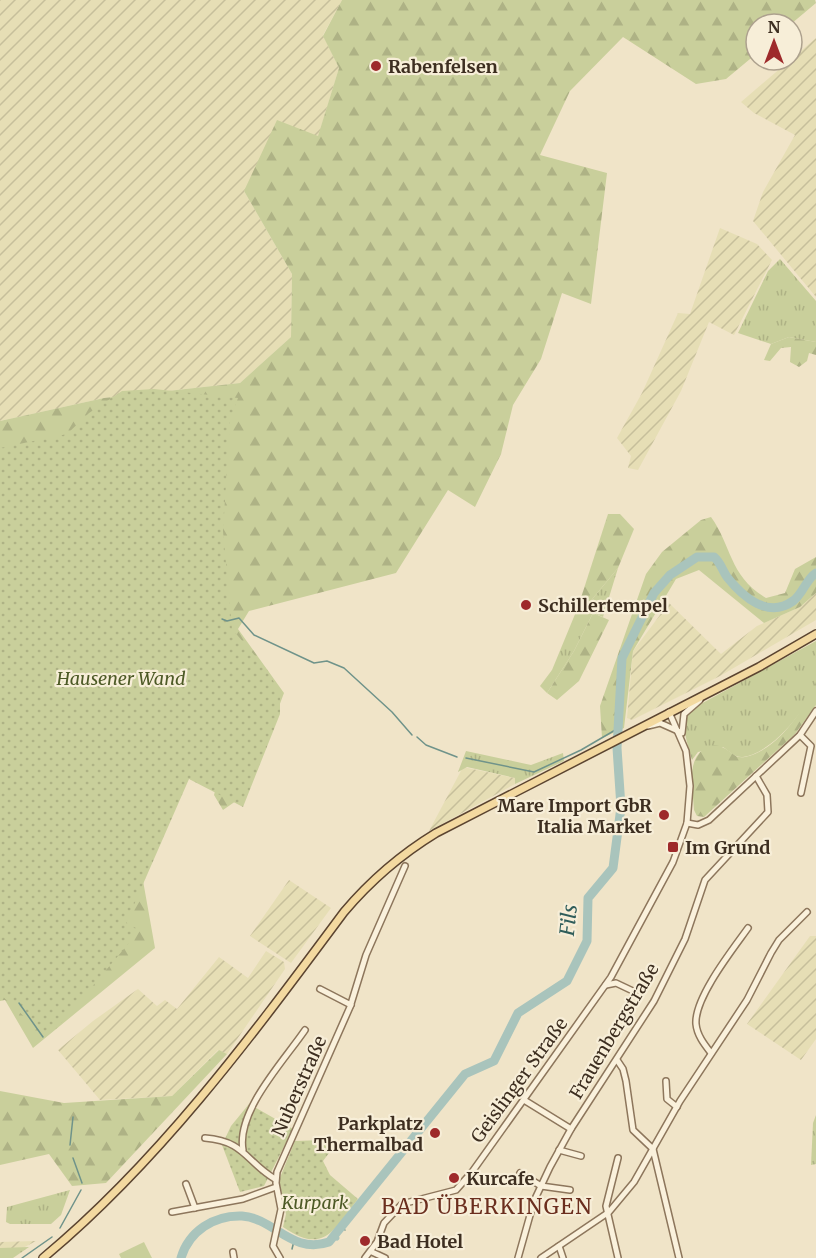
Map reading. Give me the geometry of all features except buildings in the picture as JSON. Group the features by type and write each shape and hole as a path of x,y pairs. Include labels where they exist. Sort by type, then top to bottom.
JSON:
{"main road":[{"path":"43,1258 82,1224 168,1133 234,1056 344,912 383,870 436,833 719,687 816,634"}],"street":[{"name":"Geislinger Straße","path":"682,738 684,714 719,687"},
{"path":"687,823 703,824 801,735 816,711"},
{"name":"Geislinger Straße","path":"372,1252 384,1223 402,1204 456,1190 524,1100 605,985 673,862 687,823 690,786 688,757 682,738 669,712"},
{"path":"640,727 660,723 679,731"},
{"path":"801,735 816,751"},
{"path":"801,793 811,746"},
{"name":"Frauenbergstraße","path":"519,1256 541,1186 571,1129 659,991 684,939 705,880 768,812 767,795 756,776"},
{"name":"Nuberstraße","path":"275,1179 351,1005 366,955 405,866"},
{"path":"541,1258 609,1212 634,1182 677,1107 747,1000 779,940 807,912"},
{"path":"711,1053 699,1037 696,1024 697,1010 724,963 748,928"},
{"path":"605,985 616,983 635,992"},
{"path":"320,989 351,1005"},
{"path":"243,1149 243,1134 248,1113 305,1030"},
{"path":"617,1060 625,1075 633,1130 653,1149 679,1258"},
{"path":"666,1081 667,1100 677,1107"},
{"path":"524,1100 571,1129"},
{"path":"205,1138 221,1139 243,1149 275,1179 280,1205 273,1248 280,1258"},
{"path":"559,1150 581,1156"},
{"path":"618,1158 606,1206 618,1258"},
{"path":"520,1173 541,1186 570,1190"},
{"path":"186,1184 195,1208"},
{"path":"172,1212 243,1199 276,1187"},
{"path":"559,1246 563,1258"},
{"path":"365,1258 372,1252 385,1258"},
{"path":"519,1256 528,1258"}],"shaded area":[{"path":"0,0 342,0 323,35 339,68 318,137 244,191 292,274 291,337 240,383 104,398 0,421"},
{"path":"816,38 816,297 753,221 763,192 795,135 754,113 741,102 776,72 804,72 804,48"},
{"path":"720,228 757,244 772,260 734,335 709,322 681,391 638,470 628,468 631,456 617,438 642,393 678,313 690,314"},
{"path":"816,593 816,620 720,676 632,720 627,718 633,651 669,603 721,654 757,626 800,607"},
{"path":"463,767 515,778 515,784 429,831"},
{"path":"289,880 331,908 291,963 250,936"},
{"path":"810,936 816,936 816,1039 801,1060 747,1024"},
{"path":"266,951 284,962 285,969 227,1054 218,1050 172,1096 100,1100 58,1050 93,1021 138,989 157,1006 165,1000 177,1009 219,957 248,978"},
{"path":"36,1241 21,1249 0,1248 0,1242"}],"green space":[{"path":"342,0 815,0 816,3 804,13 744,12 744,64 726,79 696,84 623,37 570,91 540,155 607,173 591,304 562,293 541,359 513,405 501,454 475,507 448,490 396,573 249,611 238,629 284,693 246,794 223,810 214,795 227,746 209,729 142,875 155,948 33,1048 5,1000 0,1001 0,421 104,398 240,383 291,337 292,274 244,191 277,120 318,136 339,68 323,36"},
{"path":"780,259 816,301 816,342 789,337 771,344 738,333 768,271"},
{"path":"789,337 816,342 816,355 809,353 807,361 799,367 790,362 791,347 781,348 770,361 764,360 771,344"},
{"name":"Hausener Wand","path":"154,389 238,398 230,421 223,531 232,629 268,671 280,694 280,714 243,807 189,779 126,923 140,930 57,1028 44,1035 0,994 0,448 67,434 89,413 122,391"},
{"path":"608,514 620,514 634,529 618,568 584,609 578,607"},
{"path":"711,517 738,570 754,589 766,598 785,593 795,569 816,557 816,593 800,607 764,623 699,570 676,579 633,651 624,728 602,738 600,706 646,574 662,552 701,520"},
{"path":"618,568 603,617 593,613 574,651 547,693 540,686 552,670 578,607 584,609"},
{"path":"593,613 609,620 579,681 557,700 547,693 574,651"},
{"path":"816,641 816,683 806,705 777,739 754,754 743,757 723,747 698,752 692,760 685,729 688,711"},
{"path":"816,682 816,705 795,734 704,817 697,816 694,810 692,775 693,766 700,752 715,745 736,756 745,757 757,753 779,738 797,716"},
{"path":"466,751 531,765 563,753 564,761 515,784 515,778 467,767 458,772"},
{"path":"219,1050 227,1054 106,1183 72,1186 49,1154 0,1165 0,1091 64,1103 172,1096"},
{"name":"Kurpark","path":"249,1104 293,1129 264,1186 240,1192 222,1145 231,1126"},
{"path":"816,1115 816,1164 811,1165 813,1123"},
{"name":"Kurpark","path":"323,1140 329,1153 323,1161 330,1175 358,1199 342,1221 326,1236 308,1239 283,1227 286,1214 279,1180 295,1141"},
{"path":"70,1190 61,1215 51,1224 10,1224 6,1222 7,1207"},
{"path":"144,1242 152,1258 121,1258 119,1254"},
{"path":"29,1247 13,1258 0,1258 0,1248"}],"waterway":[{"name":"Fils","path":"181,1258 190,1240 204,1226 232,1216 253,1218 304,1244 316,1245 329,1242 465,1074 494,1061 518,1013 567,981 587,941 588,898 613,868 621,807 617,748 622,658 654,593 670,575 697,557 714,557 727,577 748,598 765,607 774,608 793,601 816,573"},
{"path":"222,619 227,621 239,618 254,635 314,663 327,661 344,668 392,712 412,735"},
{"path":"466,758 534,772 581,750 617,729"},
{"path":"417,737 426,745 457,757"},
{"path":"19,1003 43,1037"},
{"path":"70,1145 73,1117"},
{"path":"73,1158 82,1183"},
{"path":"60,1228 81,1190"},
{"name":"Fils","path":"334,1235 337,1238"},
{"path":"22,1258 52,1237"},
{"path":"292,1249 294,1241"}],"place":[{"name":"Rabenfelsen","path":"376,66"},
{"name":"Schillertempel","path":"526,605"},
{"name":"Mare Import GbR Italia Market","path":"664,815"},
{"name":"Im Grund","path":"673,847"},
{"name":"Parkplatz Thermalbad","path":"435,1133"},
{"name":"Kurcafe","path":"454,1178"},
{"name":"Bad Hotel","path":"365,1241"}],"district":[{"name":"BAD ÜBERKINGEN","path":"487,1206"}]}
